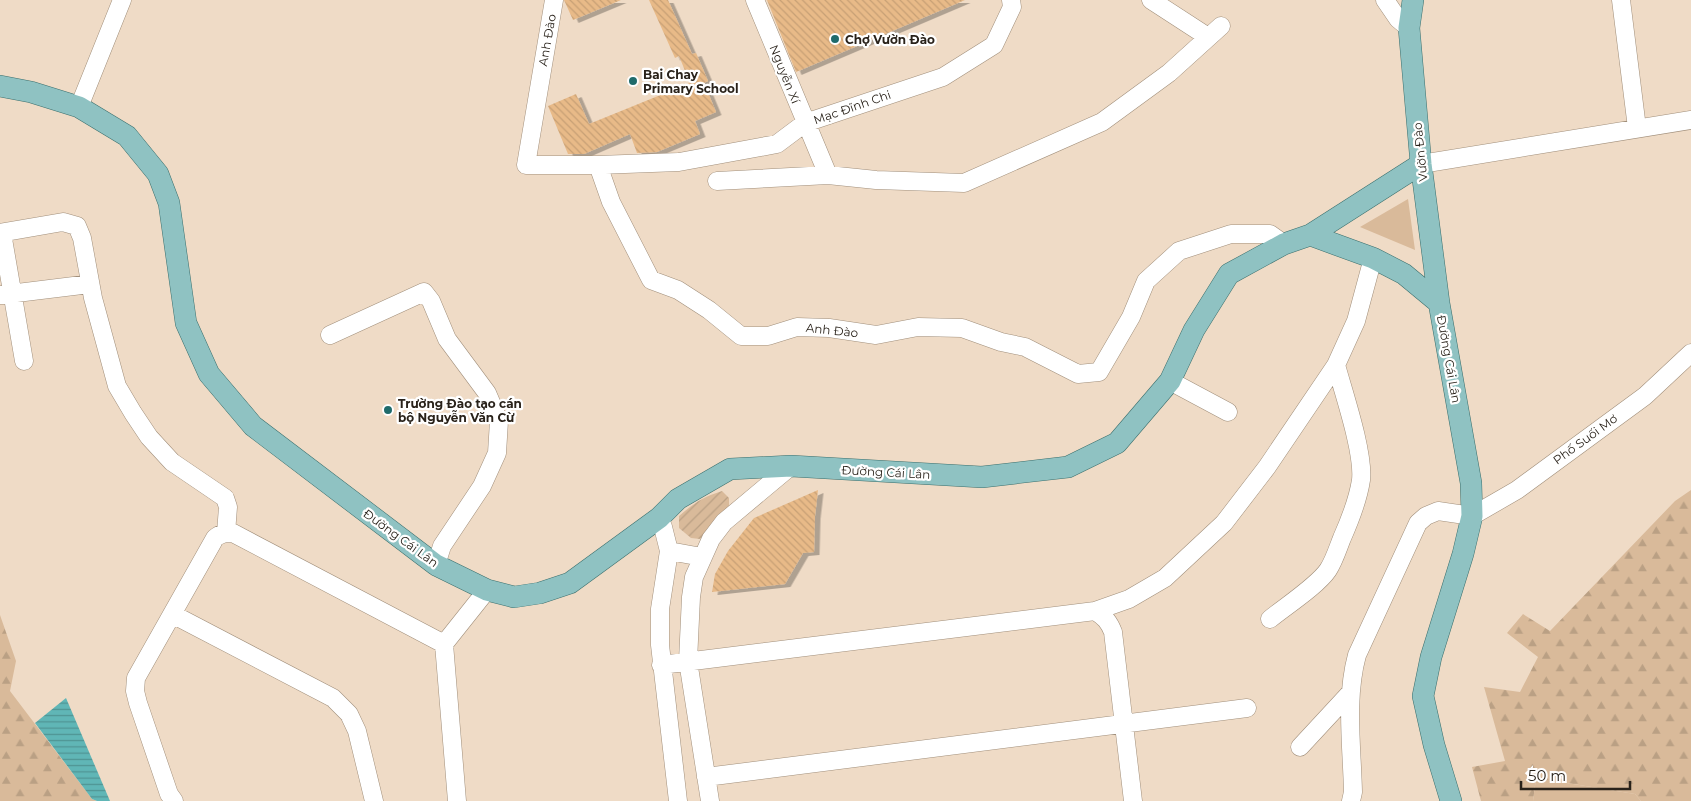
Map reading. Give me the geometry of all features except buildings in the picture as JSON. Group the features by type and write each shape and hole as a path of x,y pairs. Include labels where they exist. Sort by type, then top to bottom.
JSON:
{"main road":[{"name":"Vườn Đào","path":"1413,0 1409,28 1421,164 1439,304"},
{"name":"Đường Cái Lân","path":"0,86 31,92 79,107 126,136 158,174 169,203 186,323 209,374 253,426 436,566 487,590 514,597 540,593 570,583 659,518 678,498 730,469 791,466 982,477 1068,467 1117,443 1170,381 1194,330 1228,274 1284,244 1310,235 1373,258 1404,274 1439,304 1471,483 1472,516 1463,554 1431,657 1423,696 1434,744 1451,801"},
{"path":"1310,235 1421,164"}],"street":[{"path":"79,107 122,0"},
{"name":"Anh Đào","path":"554,0 526,165 598,165 611,202 651,280 678,290 709,310 741,336 768,336 798,327 829,328 876,336 918,328 962,328 1001,342 1025,347 1078,374 1099,372 1130,317 1146,281 1180,252 1231,234 1270,234 1284,244"},
{"name":"Nguyễn Xí","path":"755,0 828,175"},
{"name":"Mạc Đĩnh Chi","path":"598,165 680,162 777,144 805,123 943,77 994,45 1012,7 1011,0"},
{"path":"717,181 828,175 876,180 964,183 1102,122 1169,73 1215,31 1152,0"},
{"path":"1385,0 1398,19 1409,28"},
{"path":"1621,0 1637,128"},
{"path":"1421,164 1691,120"},
{"path":"24,361 7,294 1,233 63,222 77,226 82,238 90,284 118,386 149,437 172,462 225,498 228,507 226,533"},
{"path":"661,665 1095,611 1129,600 1165,578 1224,522 1268,467 1336,365 1356,321 1373,258"},
{"path":"7,294 90,284"},
{"path":"330,335 424,292 431,301 447,339 487,393 499,421 497,453 482,486 442,546 436,566"},
{"name":"Phố Suối Mơ","path":"1472,516 1517,490 1645,396 1691,352"},
{"path":"1270,619 1310,587 1328,569 1351,518 1358,494 1361,468 1336,365"},
{"path":"1170,381 1228,412"},
{"path":"710,801 688,662 691,596 694,577 711,539 724,522 791,466"},
{"path":"1351,801 1353,792 1350,694 1351,674 1356,655 1418,523 1426,516 1438,512 1472,516"},
{"path":"659,518 663,527 668,552 660,609 661,665 678,801"},
{"path":"174,801 135,691 136,678 215,538 220,534 233,534 444,644"},
{"path":"668,552 702,557"},
{"path":"457,801 444,644 487,590"},
{"path":"1095,611 1104,616 1110,623 1113,632 1133,801"},
{"path":"172,614 333,698 349,714 357,731 374,801"},
{"path":"1300,747 1350,694"},
{"path":"706,777 1247,708"}],"green space":[{"path":"1408,199 1415,250 1360,227"},
{"path":"1691,490 1691,801 1641,801 1635,794 1536,778 1533,801 1481,801 1472,767 1505,761 1484,687 1520,692 1538,657 1507,633 1523,614 1550,631 1675,501"},
{"path":"722,491 729,498 727,512 700,539 691,538 679,528 679,516 689,507"},
{"path":"0,615 16,661 10,691 92,799 97,801 0,801"},
{"path":"1536,778 1635,794 1641,801 1533,801"}],"water":[{"path":"66,698 110,801 92,799 35,723"}],"place":[{"name":"Chợ Vườn Đào","path":"835,39"},
{"name":"Bai Chay Primary School","path":"633,81"},
{"name":"Trường Đào tạo cán bộ Nguyễn Văn Cừ","path":"388,410"}]}
